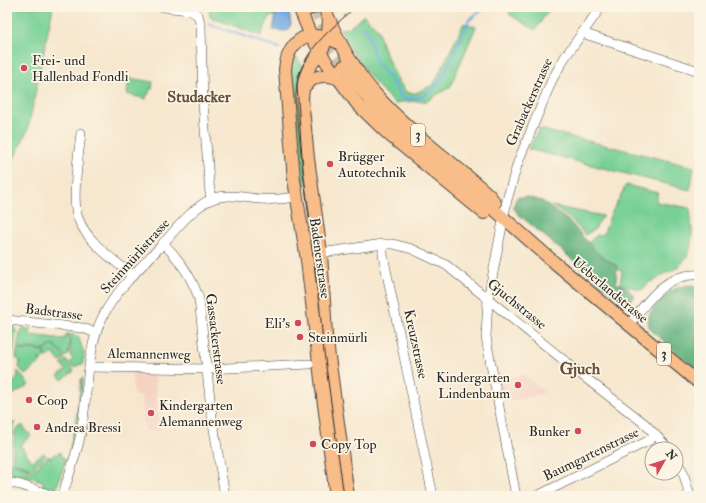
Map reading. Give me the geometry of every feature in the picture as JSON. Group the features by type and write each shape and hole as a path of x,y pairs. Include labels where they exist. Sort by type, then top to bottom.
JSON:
{"main road":[{"path":"299,7 309,9 314,7"},
{"name":"Ueberlandstrasse","path":"299,7 311,36 320,52 337,78 358,105 387,133 491,218 504,218"},
{"name":"Badenerstrasse","path":"299,7 303,30 289,53 285,70 296,197 307,260 336,496"},
{"name":"Ueberlandstrasse","path":"324,7 352,70 390,110 490,196 504,218 555,263 699,383"},
{"path":"327,38 329,19"},
{"path":"297,42 316,35 341,44"},
{"name":"Badenerstrasse","path":"327,38 304,79 303,105 321,253 326,335 348,496"},
{"path":"304,87 311,80 321,75 337,78 342,67 349,64 352,70"},
{"path":"296,197 313,194"},
{"path":"307,260 321,253"}],"street":[{"path":"163,7 189,10 198,15 201,27 206,145 210,194 213,199"},
{"name":"Grabackerstrasse","path":"516,496 486,336 488,298 507,200 518,162 552,80 565,57 601,7"},
{"path":"582,33 699,71"},
{"path":"81,133 75,207 78,219 92,240 132,276"},
{"name":"Steinmürlistrasse","path":"62,496 75,458 81,433 96,333 102,317 110,304 132,276 196,209 213,199 224,196 272,200 296,197"},
{"name":"Gassackerstrasse","path":"163,243 175,254 196,287 200,305 212,417 225,496"},
{"name":"Gjuchstrasse","path":"321,253 383,244 394,244 412,249 446,265 655,434 662,441"},
{"name":"Kreuzstrasse","path":"383,244 383,255 433,496"},
{"path":"629,325 649,300 661,288 680,277 692,274 699,275"},
{"name":"Badstrasse","path":"7,320 83,328 96,333"},
{"name":"Alemannenweg","path":"90,367 207,369 310,364"},
{"name":"Baumgartenstrasse","path":"537,496 650,440 655,434"},
{"path":"684,475 690,496"},
{"path":"7,482 54,496"}],"shaded area":[{"name":"Kindergarten Alemannenweg","path":"131,369 154,370 160,430 145,431 141,396 134,396"},
{"name":"Kindergarten Lindenbaum","path":"523,374 544,392 539,395 509,401 508,398 502,399 498,379"},
{"path":"699,451 699,485 695,484 687,469"}],"green space":[{"name":"Frei- und Hallenbad Fondli","path":"7,7 53,7 28,129 7,173"},
{"path":"209,7 277,7 275,17 270,16 261,36 210,17"},
{"path":"512,7 551,7 535,30 509,14"},
{"path":"364,15 378,29 382,45 390,64 399,82 407,93 416,93 434,84 464,23 476,27 450,87 427,101 400,102 395,104 364,69 340,29 349,28"},
{"path":"294,54 305,69 306,185 299,186 290,69"},
{"path":"129,78 153,82 152,89 149,89 149,94 147,94 146,99 127,94"},
{"path":"539,129 694,167 690,190 528,149"},
{"path":"626,185 658,193 656,202 690,208 692,240 688,255 678,267 651,281 642,290 620,284 622,271 615,269 585,246 597,235 603,235 610,216"},
{"path":"517,197 528,197 542,201 570,222 597,253 617,266 616,283 627,288 635,296 631,300 620,300 518,214 513,207"},
{"path":"552,206 603,216 594,230 585,235 572,220"},
{"path":"689,285 699,288 699,372 651,330 648,319 653,308 662,298 673,290"},
{"path":"9,327 14,327 16,331 13,352 7,351 7,329"},
{"path":"23,328 31,329 30,335 65,339 65,336 70,341 68,355 66,357 53,344 44,350 27,348 25,350 17,348 20,333"},
{"path":"66,334 78,336 84,353 83,364 80,364 74,368 70,362 73,360 70,355 71,341"},
{"path":"53,345 65,358 60,362 53,353 46,358 44,356 44,351"},
{"path":"28,349 44,351 44,358 42,360 39,359 41,362 25,375 19,367 20,361 16,358 17,350 25,351"},
{"path":"66,360 74,371 62,380 58,376 66,370 61,364"},
{"path":"18,371 29,385 12,395 13,382 17,379"},
{"path":"83,378 79,415 71,450 70,448 77,414 81,379"},
{"path":"9,422 15,423 13,425 7,476 7,441"},
{"path":"22,425 31,436 20,445 32,461 44,453 46,455 31,470 29,467 12,462 15,431"},
{"path":"60,452 66,460 56,489 49,490 43,488 43,481 25,476 41,464 40,463 48,456 50,458 55,453 56,455"},
{"path":"11,463 29,468 30,470 23,476 15,474 11,479 9,478"}],"water":[{"path":"277,7 288,7 291,24 288,30 273,30"}],"waterway":[{"path":"360,27 365,28 376,61 392,81 402,98 422,97 432,90 442,79 469,20 485,7"},
{"path":"209,24 279,48"}],"tunnel":[{"path":"315,7 330,42 349,75"}],"tram line":[{"path":"344,496 324,352 317,280 303,171 297,86 304,62 318,42 355,7"}],"place":[{"name":"Frei- und Hallenbad Fondli","path":"24,68"},
{"name":"Brügger Autotechnik","path":"330,164"},
{"name":"Eli's","path":"298,323"},
{"name":"Steinmürli","path":"300,337"},
{"name":"Kindergarten Lindenbaum","path":"518,385"},
{"name":"Coop","path":"29,400"},
{"name":"Kindergarten Alemannenweg","path":"151,413"},
{"name":"Andrea Bressi","path":"37,427"},
{"name":"Bunker","path":"578,431"},
{"name":"Copy Top","path":"313,444"}],"district":[{"name":"Studacker","path":"199,97"},
{"name":"Gjuch","path":"580,369"}]}
